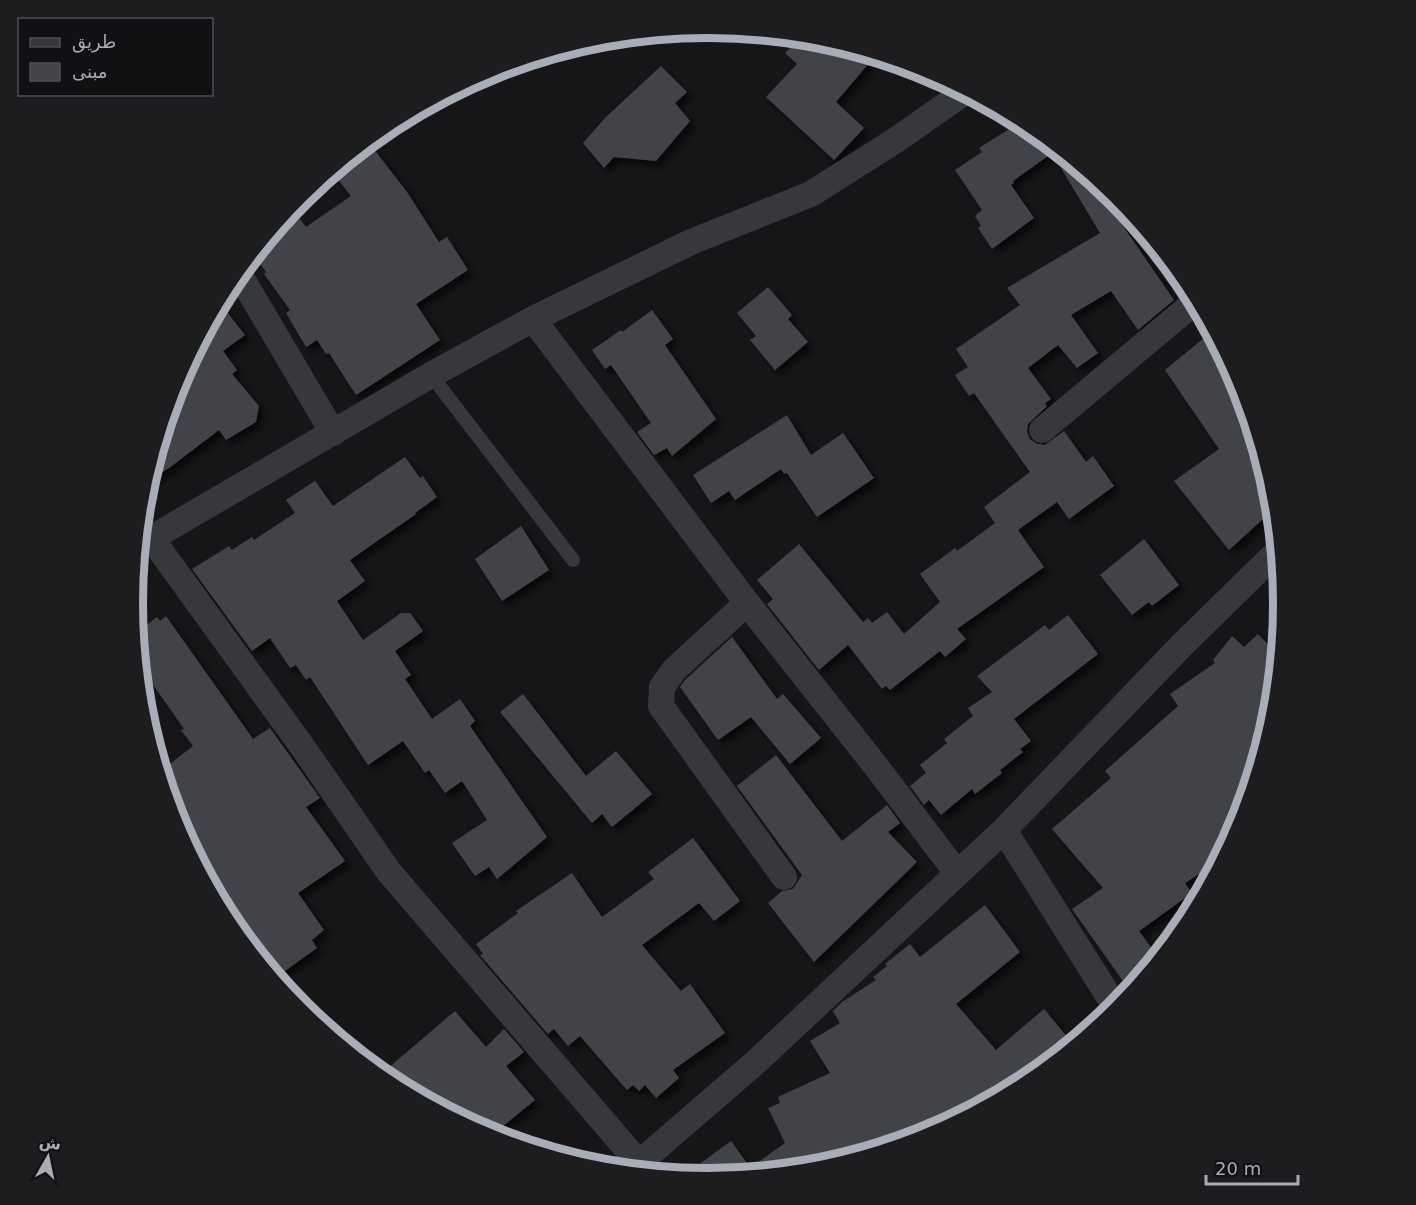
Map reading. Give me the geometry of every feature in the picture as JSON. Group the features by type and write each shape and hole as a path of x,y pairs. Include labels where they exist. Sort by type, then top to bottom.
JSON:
{"street":[{"path":"147,541 431,375 532,319 690,242 811,194 896,140 958,96"},
{"path":"244,281 333,433"},
{"path":"1042,430 1189,307"},
{"path":"532,319 747,603 957,873"},
{"path":"146,544 304,749 389,872 631,1163"},
{"path":"639,1163 757,1061 1004,830 1181,646 1271,558"},
{"path":"747,603 674,670 662,687 662,706 784,877"},
{"path":"1004,830 1111,999"}],"lane":[{"path":"431,375 573,560"}],"building":[{"path":"794,44 870,62 836,102 864,128 834,160 766,97 797,64 785,53"},
{"path":"661,66 687,92 675,103 690,121 656,161 614,157 604,168 583,143 606,117"},
{"path":"1013,127 1051,154 1013,181 1011,185 1034,218 992,249 978,228 981,226 975,216 982,210 955,170 982,152 979,148"},
{"path":"373,148 407,192 439,242 447,237 468,270 416,304 440,340 356,395 329,353 326,354 317,340 306,347 286,313 290,310 264,274 266,272 258,261 280,234 300,219 306,227 351,196 336,177"},
{"path":"1053,155 1119,215 1116,216 1174,300 1138,330 1111,291 1071,315 1098,353 1077,368 1058,345 1028,368 1051,399 1028,424 1027,432 1030,439 1037,444 1045,445 1064,431 1086,462 1093,456 1114,486 1069,519 1057,502 1018,530 1044,567 957,629 966,639 945,657 940,651 890,690 886,686 882,689 848,645 819,670 767,604 773,599 757,580 799,544 863,622 868,618 872,623 887,612 904,634 940,602 920,574 955,548 957,551 995,523 984,507 1030,472 974,393 969,396 955,375 968,367 956,349 1020,305 1007,288 1100,233"},
{"path":"768,287 792,315 788,319 808,342 775,370 750,340 756,336 737,313"},
{"path":"225,310 245,335 223,351 237,370 232,374 259,406 256,422 226,440 219,430 158,475 173,421 186,386"},
{"path":"652,310 673,339 665,345 716,419 672,456 667,448 654,455 637,432 651,423 611,365 605,369 592,350"},
{"path":"1204,338 1216,356 1243,421 1254,456 1266,516 1229,550 1174,481 1219,449 1165,370"},
{"path":"787,415 811,455 843,433 874,478 817,517 787,473 784,474 781,469 735,500 729,491 711,503 693,475"},
{"path":"405,457 420,478 423,476 437,497 350,560 365,581 337,601 363,640 401,613 410,613 423,631 395,651 411,675 405,679 432,719 460,699 475,721 470,726 547,837 497,879 489,867 475,876 452,843 487,820 462,781 445,793 429,770 425,773 403,741 368,765 310,677 306,680 296,665 290,668 270,638 252,651 192,569 229,546 232,550 252,537 254,540 295,513 286,500 315,481 333,506"},
{"path":"521,526 549,570 502,601 475,559"},
{"path":"1144,539 1179,585 1152,606 1149,602 1132,615 1100,575"},
{"path":"1068,615 1098,654 1014,719 1031,741 1020,749 1023,752 1000,770 1002,773 975,794 972,789 941,815 929,800 924,805 910,786 926,773 920,765 947,743 944,739 973,716 968,708 992,692 977,676 1045,625 1049,630"},
{"path":"166,616 253,739 270,728 320,798 306,807 345,861 298,893 324,930 312,940 317,948 282,973 238,916 219,885 201,852 173,784 167,766 193,746 148,678 150,673 147,669 144,627 157,617 160,621"},
{"path":"1258,634 1271,648 1262,713 1243,784 1230,819 1205,870 1185,883 1192,893 1139,931 1153,950 1125,984 1072,909 1103,888 1052,829 1111,778 1105,771 1178,706 1170,694 1215,663 1213,660 1232,636 1244,647"},
{"path":"732,637 777,699 783,694 821,738 790,764 751,717 718,740 680,687"},
{"path":"523,694 586,776 616,751 652,794 612,827 602,814 592,823 500,712"},
{"path":"776,755 842,841 887,805 900,823 888,832 917,862 814,962 768,903 782,891 793,889 802,875 737,786"},
{"path":"693,838 740,901 714,921 699,903 642,945 681,991 690,984 725,1033 673,1070 679,1078 656,1098 645,1085 639,1091 633,1085 627,1090 580,1036 568,1046 554,1029 548,1034 480,955 483,954 476,944 518,913 516,911 572,873 602,917 654,879 648,872"},
{"path":"985,905 1020,952 956,1004 996,1050 1044,1009 1068,1038 1022,1072 990,1092 958,1109 890,1138 818,1157 754,1165 785,1143 768,1108 780,1103 778,1097 830,1073 810,1041 840,1023 833,1011 842,1002 876,980 873,977 887,966 885,964 910,944 920,957"},
{"path":"455,1011 486,1047 504,1029 524,1052 506,1066 535,1100 501,1128 425,1092 388,1068"},
{"path":"731,1141 749,1166 708,1168 695,1167"}]}
